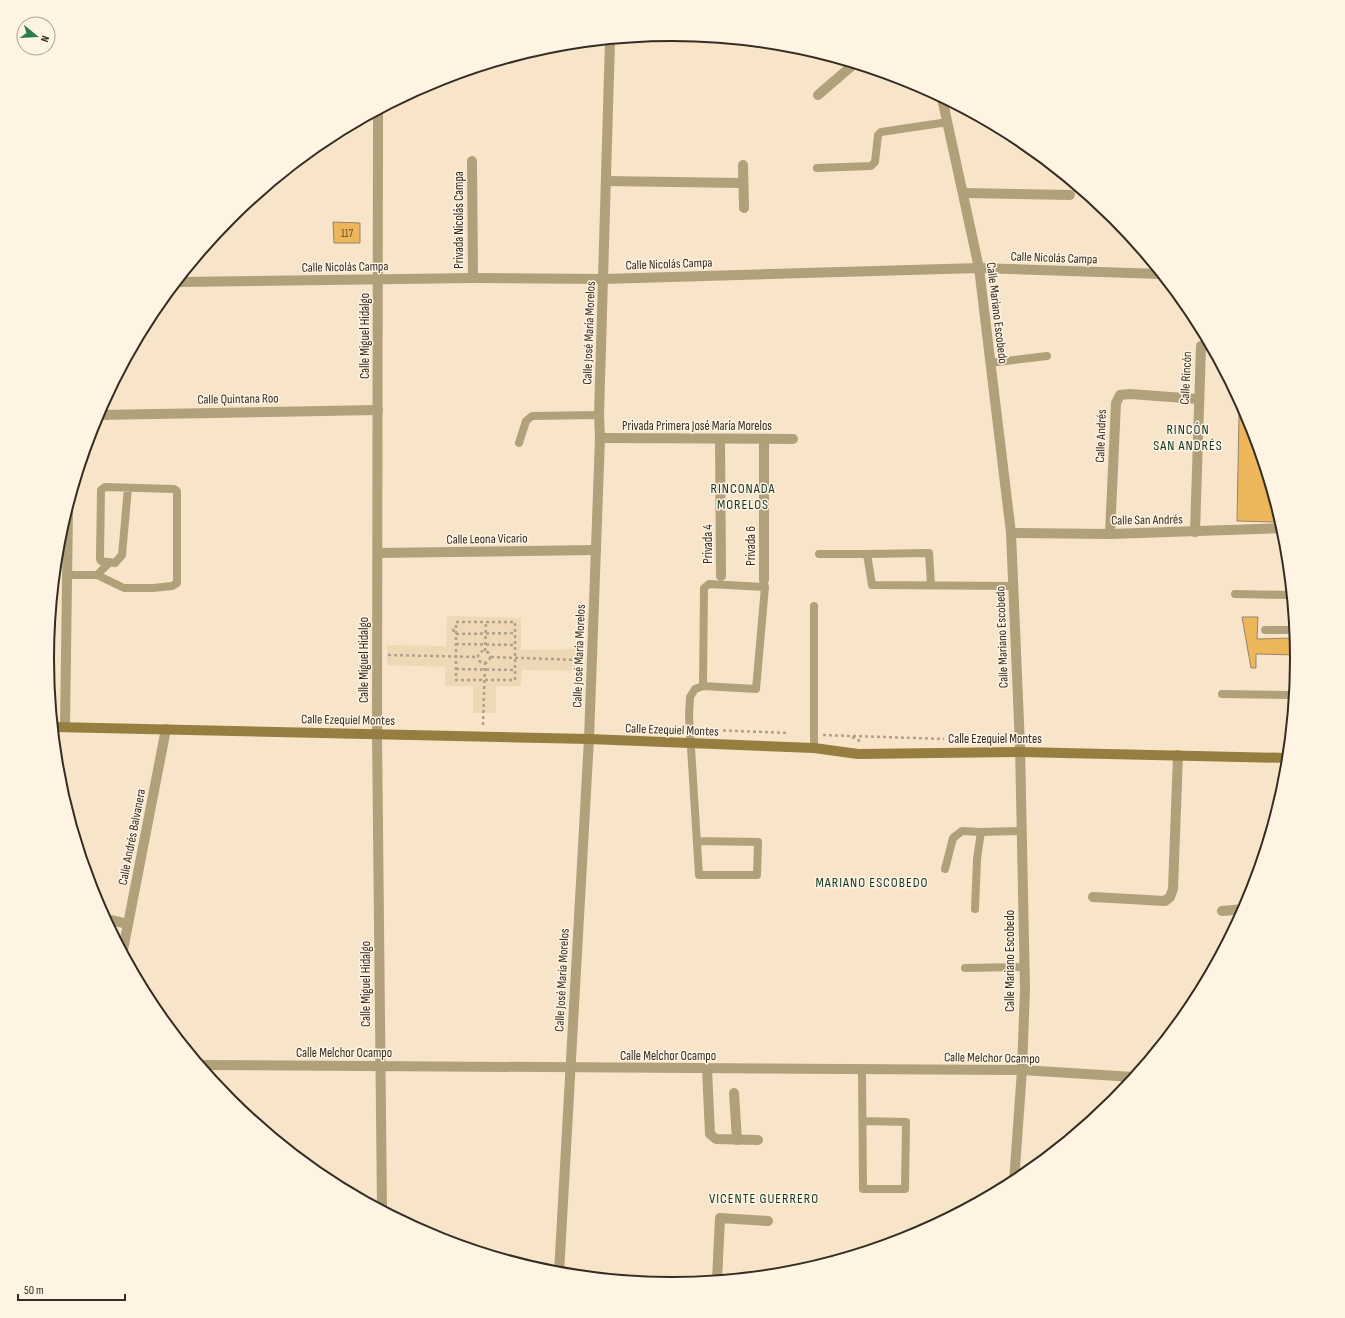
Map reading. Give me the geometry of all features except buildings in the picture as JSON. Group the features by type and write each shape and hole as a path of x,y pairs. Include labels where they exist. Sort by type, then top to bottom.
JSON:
{"main road":[{"name":"Calle Ezequiel Montes","path":"59,727 377,733 589,739 814,748 858,754 1020,752 1282,758"}],"street":[{"name":"Calle José María Morelos","path":"559,1266 589,739 600,438 610,44"},
{"path":"818,95 850,68"},
{"name":"Calle Mariano Escobedo","path":"943,104 964,193 979,268 1011,533 1020,752 1024,967 1022,1070 1015,1174"},
{"name":"Calle Miguel Hidalgo","path":"378,116 377,733 379,1066 382,1204"},
{"name":"Privada Nicolás Campa","path":"472,161 473,278"},
{"path":"743,166 742,183 744,208"},
{"path":"606,181 742,183"},
{"path":"964,193 1070,196"},
{"name":"Calle Nicolás Campa","path":"183,282 473,278 604,279 979,268 1155,274"},
{"name":"Calle Rincón","path":"1195,532 1198,399 1201,346"},
{"name":"Calle Andrés","path":"1110,534 1116,403 1120,396 1130,394 1198,399"},
{"name":"Calle Quintana Roo","path":"106,415 378,410"},
{"name":"Privada Primera José María Morelos","path":"600,438 793,439"},
{"name":"Privada 4","path":"720,439 721,576"},
{"name":"Privada 6","path":"764,440 764,580"},
{"name":"Calle San Andrés","path":"1011,533 1110,534 1277,528"},
{"path":"65,727 68,531"},
{"name":"Calle Leona Vicario","path":"378,553 596,550"},
{"name":"Calle Andrés Balvanera","path":"124,944 166,729"},
{"path":"1093,897 1165,901 1170,897 1173,889 1178,755"},
{"path":"1222,911 1237,910"},
{"path":"113,921 128,924"},
{"name":"Calle Melchor Ocampo","path":"207,1065 1022,1070 1127,1077"},
{"path":"707,1069 710,1134 716,1139 758,1140"},
{"path":"734,1092 737,1140"},
{"path":"717,1276 720,1218 768,1221"}],"lane":[{"path":"817,168 871,166 874,162 878,135 881,132 948,122"},
{"path":"990,363 1047,356"},
{"path":"519,443 526,421 532,416 600,415"},
{"path":"67,575 98,575 124,588 154,588 172,586 177,583 177,491 174,488 105,487 101,490 101,561 115,563 122,555 128,488"},
{"path":"819,554 929,553 931,585"},
{"path":"868,554 872,586 1013,586"},
{"path":"98,575 109,563"},
{"path":"697,841 758,842 757,875 699,874 691,743 690,697 695,689 703,686 756,689 765,587 709,584 704,588 703,686"},
{"path":"1235,594 1287,595"},
{"path":"814,606 814,748"},
{"path":"1265,630 1289,630"},
{"path":"1222,694 1289,695"},
{"path":"945,869 953,838 962,831 1021,831"},
{"path":"975,909 977,859 981,832"},
{"path":"965,968 1024,967"},
{"path":"862,1069 863,1189 905,1189 906,1122 863,1121"}],"path":[{"path":"456,622 515,622 515,680 456,680 456,632 456,622"},
{"path":"485,651 486,622"},
{"path":"452,630 456,632 485,634 516,633"},
{"path":"456,644 515,646"},
{"path":"478,657 480,653 485,651"},
{"path":"485,651 489,653 491,657"},
{"path":"377,655 478,657"},
{"path":"478,657 480,662 485,663"},
{"path":"491,657 592,660"},
{"path":"485,663 489,661 491,657"},
{"path":"483,736 485,663"},
{"path":"456,669 515,670"}],"shaded area":[{"path":"447,616 521,618 521,650 584,649 582,671 522,670 521,686 496,686 496,713 473,713 473,686 445,686 445,667 387,665 387,645 446,646"}],"district":[{"name":"RINCÓN SAN ANDRÉS","path":"1188,438"},
{"name":"RINCONADA MORELOS","path":"743,496"},
{"name":"MARIANO ESCOBEDO","path":"872,882"},
{"name":"VICENTE GUERRERO","path":"764,1198"}]}
